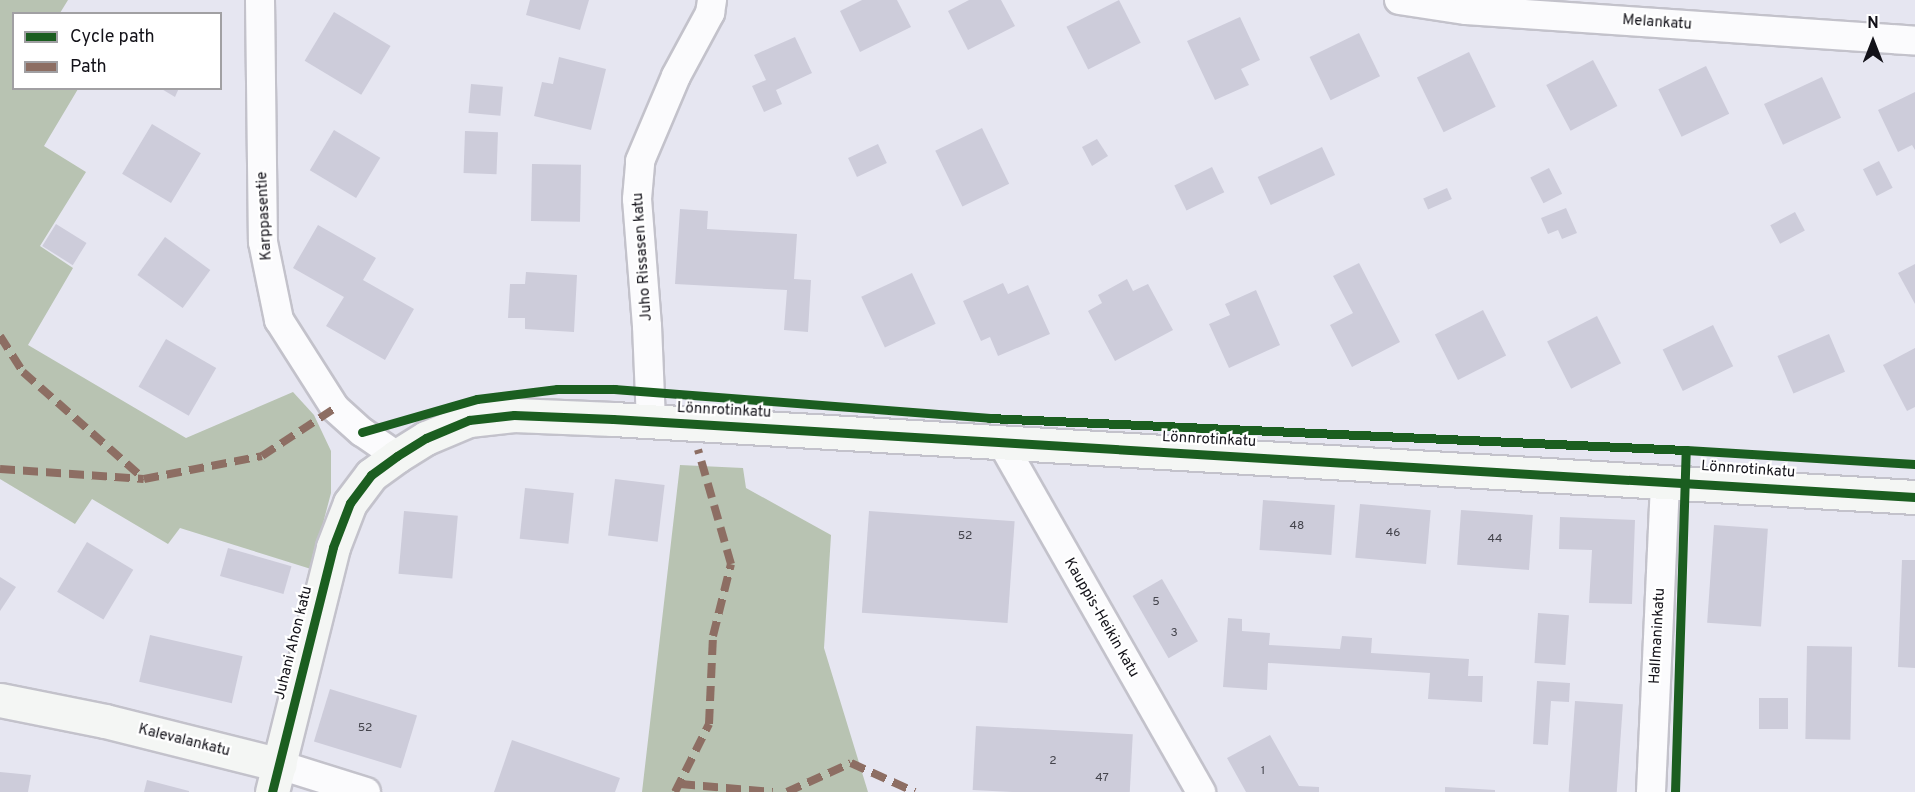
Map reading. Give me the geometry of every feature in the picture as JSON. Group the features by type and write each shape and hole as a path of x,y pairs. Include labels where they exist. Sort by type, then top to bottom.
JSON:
{"street":[{"name":"Karppasentie","path":"260,0 263,242 279,320 335,408 362,432 397,456"},
{"path":"711,6 735,0"},
{"name":"Melankatu","path":"1399,0 1466,10 1915,40"},
{"name":"Juho Rissasen katu","path":"651,421 647,326 637,199 640,161 676,76 711,6"},
{"name":"Lönnrotinkatu","path":"350,503 371,475 426,438 469,420 514,415 1665,480 1915,497"},
{"name":"Kauppis-Heikin katu","path":"1002,443 1201,792"},
{"name":"Hallmaninkatu","path":"1651,792 1665,480"},
{"name":"Juhani Ahon katu","path":"276,779 333,547 350,503"},
{"name":"Kalevalankatu","path":"0,700 105,721 276,779 366,792"}],"green space":[{"path":"0,0 68,0 61,12 12,12 12,90 77,90 44,146 86,172 40,246 73,268 28,345 186,438 293,392 314,415 331,451 331,493 311,569 180,528 168,544 92,499 75,524 0,479"},
{"path":"680,465 743,468 746,488 831,535 824,648 868,792 642,792"}],"building":[{"path":"530,0 589,0 580,30 526,15"},
{"path":"862,0 897,0 911,27 860,52 840,11"},
{"path":"969,0 1001,0 1015,26 968,50 948,11"},
{"path":"1119,0 1141,43 1088,70 1066,27"},
{"path":"334,12 391,46 361,95 305,61"},
{"path":"1240,17 1260,60 1241,69 1249,85 1215,100 1187,41"},
{"path":"1359,33 1380,76 1331,100 1310,57"},
{"path":"795,37 812,73 776,90 782,104 764,112 752,86 766,80 754,55"},
{"path":"1469,52 1496,107 1444,132 1417,77"},
{"path":"559,57 606,69 591,130 534,116 542,82 553,84"},
{"path":"1593,60 1617,106 1571,131 1546,85"},
{"path":"1706,66 1729,114 1682,137 1658,89"},
{"path":"1822,77 1841,118 1783,145 1764,104"},
{"path":"471,84 503,87 500,116 468,113"},
{"path":"163,90 178,90 175,97"},
{"path":"1915,92 1915,150 1912,145 1898,152 1878,110"},
{"path":"152,124 201,153 171,203 122,174"},
{"path":"982,128 1009,184 962,207 935,151"},
{"path":"334,130 380,158 356,198 310,170"},
{"path":"465,131 498,132 497,174 464,173"},
{"path":"1097,139 1108,156 1092,166 1082,147"},
{"path":"878,144 887,163 857,177 848,158"},
{"path":"1322,147 1335,175 1271,205 1258,177"},
{"path":"1879,161 1893,188 1877,196 1863,169"},
{"path":"532,164 581,165 580,222 531,221"},
{"path":"1212,167 1224,192 1187,211 1174,185"},
{"path":"1549,168 1562,194 1543,203 1530,178"},
{"path":"1447,188 1452,199 1428,210 1423,199"},
{"path":"1566,208 1577,233 1562,239 1558,230 1548,234 1541,218"},
{"path":"680,209 708,211 707,229 797,234 794,279 811,280 808,332 784,330 787,290 675,284"},
{"path":"1795,212 1805,231 1780,244 1770,225"},
{"path":"56,224 87,243 73,265 42,246"},
{"path":"318,225 376,258 363,280 414,309 385,360 326,326 344,297 293,268"},
{"path":"165,237 210,270 183,308 137,275"},
{"path":"1359,263 1400,342 1352,367 1330,325 1353,313 1333,276"},
{"path":"1915,264 1915,304 1898,273"},
{"path":"526,272 577,275 574,332 525,329 525,318 508,318 510,284 525,284"},
{"path":"912,273 936,324 885,347 861,297"},
{"path":"1127,279 1133,291 1148,284 1173,330 1115,361 1088,311 1102,303 1098,295"},
{"path":"1003,283 1008,294 1028,285 1050,334 998,356 990,337 981,341 963,301"},
{"path":"1256,290 1280,345 1229,368 1209,324 1230,315 1225,304"},
{"path":"1483,310 1506,355 1458,380 1435,335"},
{"path":"1597,316 1621,363 1571,389 1547,341"},
{"path":"1713,325 1733,366 1683,391 1663,350"},
{"path":"1829,334 1845,372 1793,394 1777,356"},
{"path":"166,339 216,368 189,416 138,387"},
{"path":"1915,348 1915,407 1907,411 1883,365"},
{"path":"615,479 665,485 658,542 608,536"},
{"path":"525,488 574,493 568,544 520,539"},
{"path":"1263,500 1335,505 1331,555 1260,550"},
{"path":"1360,504 1431,510 1426,564 1355,558"},
{"path":"1461,510 1533,515 1529,570 1457,565"},
{"path":"404,511 458,516 452,578 399,574"},
{"path":"869,511 1015,521 1008,623 862,613"},
{"path":"1560,517 1635,520 1632,604 1589,603 1592,550 1559,549"},
{"path":"1714,525 1768,529 1761,627 1707,623"},
{"path":"87,542 133,570 103,620 57,592"},
{"path":"228,548 291,566 283,594 220,576"},
{"path":"1902,560 1915,560 1915,668 1898,667"},
{"path":"0,577 16,587 0,611"},
{"path":"1162,579 1198,641 1169,658 1133,596"},
{"path":"1538,613 1569,615 1565,665 1535,663"},
{"path":"1228,618 1242,619 1242,631 1270,633 1269,645 1340,649 1342,636 1372,638 1371,653 1469,659 1468,676 1483,676 1482,702 1428,699 1430,673 1268,663 1267,690 1223,687"},
{"path":"150,635 243,656 232,703 139,682"},
{"path":"1807,646 1852,647 1850,740 1805,739"},
{"path":"1537,681 1570,683 1569,702 1551,701 1548,745 1533,744"},
{"path":"330,689 417,716 401,768 314,742"},
{"path":"1759,698 1788,698 1788,729 1759,729"},
{"path":"1575,701 1623,704 1617,792 1569,792"},
{"path":"976,726 1133,734 1130,792 973,790"},
{"path":"1270,735 1299,786 1319,787 1319,792 1246,792 1227,758"},
{"path":"512,740 620,778 615,792 494,792"},
{"path":"0,772 31,775 28,792 0,792"},
{"path":"147,780 189,791 189,792 144,792"},
{"path":"1445,787 1495,790 1495,792 1445,792"}],"marked path":[{"path":"0,336 23,372 144,479"},
{"path":"0,469 144,479 262,456 335,408"},
{"path":"675,792 709,724 713,636 731,564 698,450"},
{"path":"787,792 851,763 915,792"},
{"path":"680,784 773,792"}],"cycle path":[{"path":"362,432 477,399 557,389 615,389 989,418 1686,450"},
{"path":"272,792 333,547 350,503 371,475 397,456 426,438 469,420 514,415 613,419 1915,497"},
{"path":"1675,792 1686,450 1915,464"}]}
